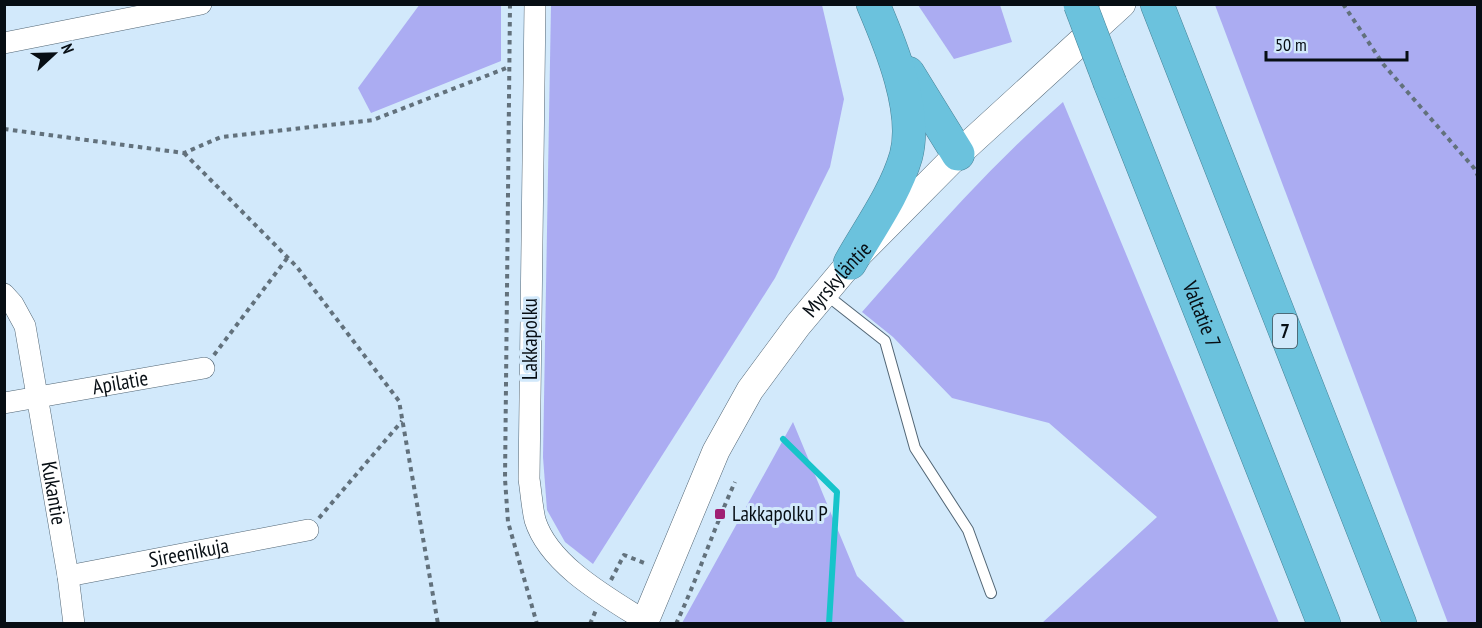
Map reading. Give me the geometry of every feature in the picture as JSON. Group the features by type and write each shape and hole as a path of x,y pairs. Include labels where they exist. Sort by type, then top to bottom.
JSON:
{"highway":[{"path":"850,262 891,190 906,155 909,110 889,41 873,4"},
{"name":"Valtatie 7","path":"1080,4 1324,624"},
{"name":"7","path":"1157,4 1400,624"},
{"path":"889,41 958,154"}],"street":[{"path":"4,43 201,4"},
{"name":"Lakkapolku","path":"535,4 529,479 536,521 556,558 644,622"},
{"name":"Myrskyläntie","path":"644,622 716,451 750,390 798,325 850,262 958,154 1122,4"},
{"name":"Kukantie","path":"4,294 13,304 25,326 68,576 74,624"},
{"name":"Apilatie","path":"37,397 204,368"},
{"path":"4,403 37,397"},
{"name":"Sireenikuja","path":"68,576 308,530"}],"lane":[{"path":"824,293 885,341 915,447 968,530 991,594"}],"path":[{"path":"1343,4 1383,64 1474,168 1478,176"},
{"path":"4,129 184,153 221,137 373,120 509,67"},
{"path":"184,153 297,267 399,401 438,624"},
{"path":"204,368 288,257"},
{"path":"308,530 403,421"},
{"path":"676,624 693,588 720,514 735,482"}],"shaded area":[{"path":"420,4 501,5 501,61 371,113 358,88"},
{"path":"551,5 822,5 844,99 830,167 775,278 593,564 565,542 547,510 543,457"},
{"path":"918,5 1000,5 1012,42 954,59"},
{"path":"1215,5 1477,5 1477,623 1448,623"},
{"path":"1063,102 1279,623 1042,623 1157,517 1049,423 952,398 893,337 862,312 984,177"},
{"path":"793,422 857,576 906,623 682,623"}],"waterway":[{"path":"783,439 837,492 829,624"}],"place":[{"name":"Lakkapolku P","path":"720,514"}]}
